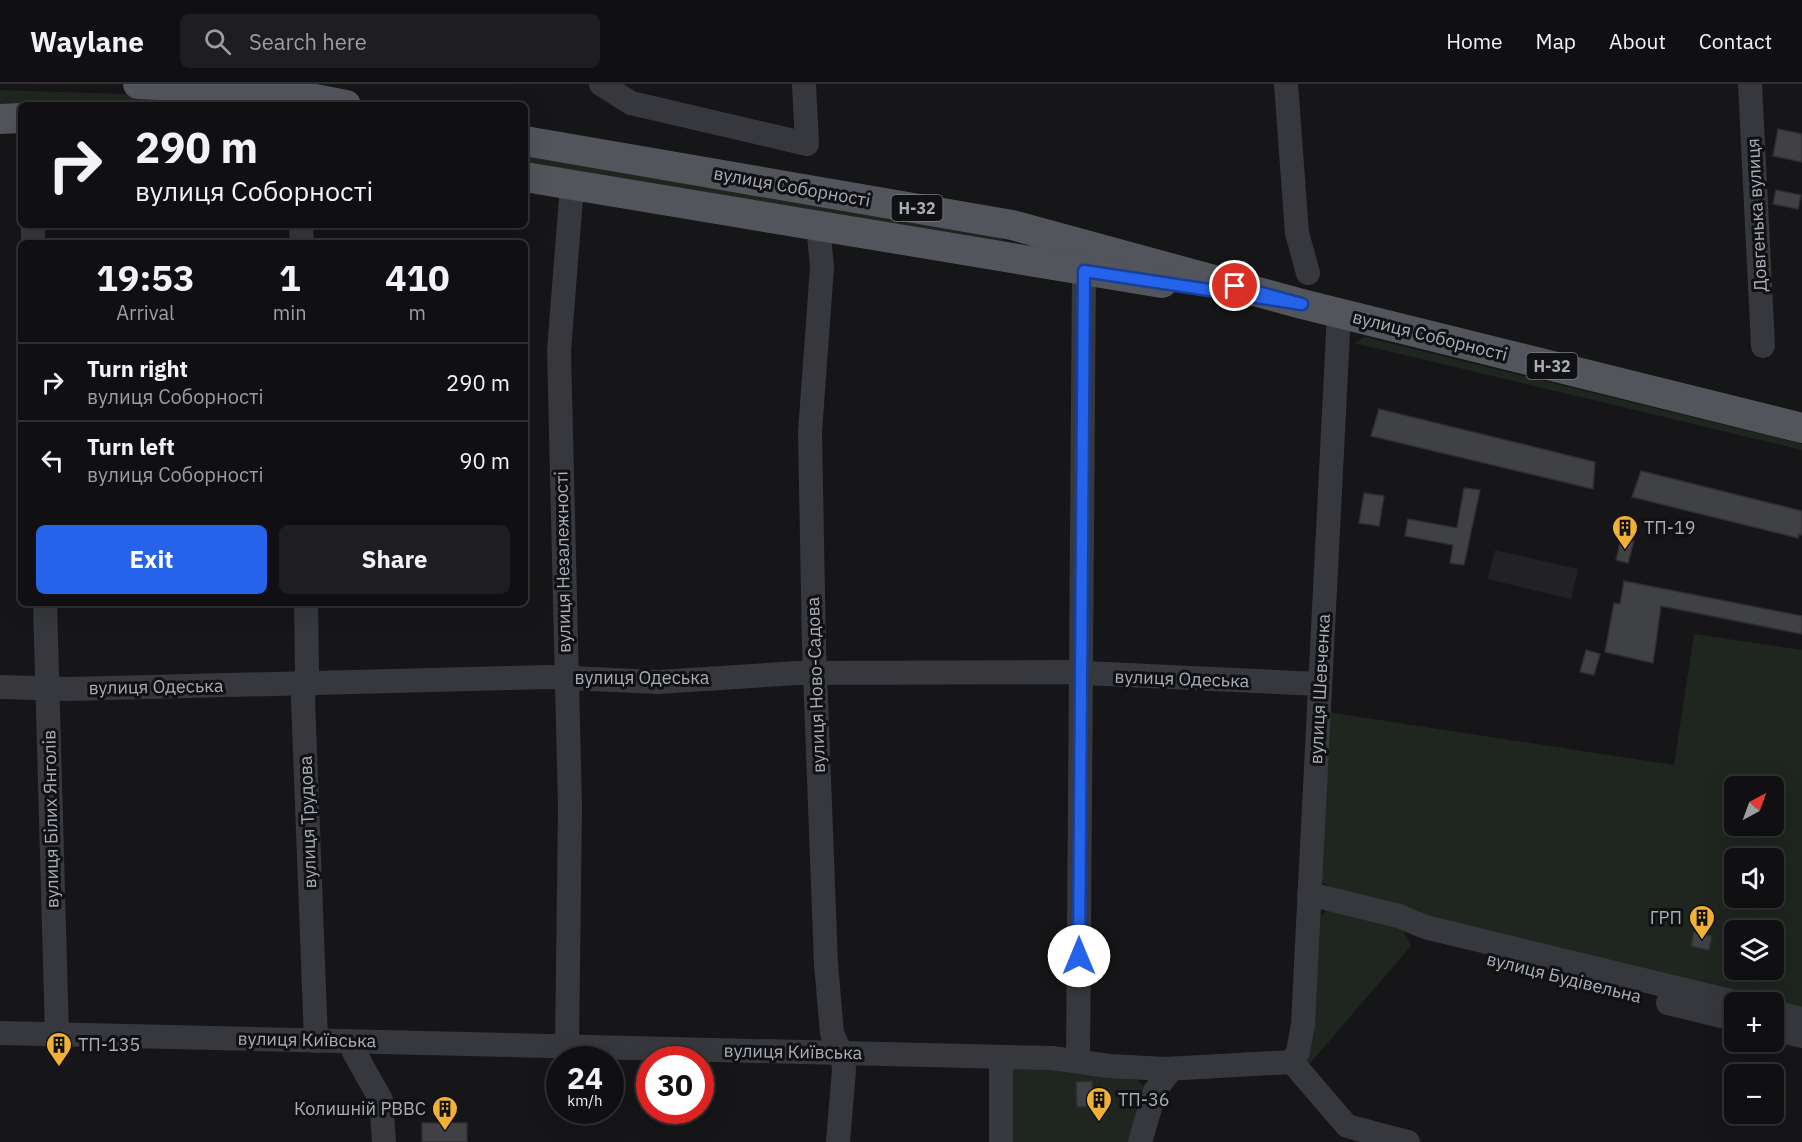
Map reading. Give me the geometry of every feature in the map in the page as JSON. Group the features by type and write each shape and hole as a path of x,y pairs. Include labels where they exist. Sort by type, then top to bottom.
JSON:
{"main road":[{"path":"138,84 274,91 331,102"},
{"path":"0,118 18,118"},
{"name":"вулиця Соборності","path":"528,142 1012,225 1302,304 1802,428"},
{"name":"вулиця Соборності","path":"528,178 1084,271 1302,304"}],"street":[{"path":"601,84 631,103 807,144 804,84"},
{"path":"1286,84 1298,233 1308,273"},
{"name":"Довгенька вулиця","path":"1750,84 1763,345"},
{"name":"вулиця Незалежності","path":"567,1046 570,807 560,350 572,186"},
{"name":"вулиця Ново-Садова","path":"818,225 822,267 810,432 815,674 826,964 832,1033 844,1070 838,1142"},
{"path":"1078,1061 1084,271"},
{"name":"вулиця Шевченка","path":"1292,1062 1302,1041 1338,313"},
{"name":"вулиця Білих Янголів","path":"45,606 57,1035"},
{"name":"вулиця Трудова","path":"306,606 303,699 316,1041"},
{"name":"вулиця Одеська","path":"0,687 566,678 658,682 815,674 1081,674 1320,684"},
{"name":"вулиця Будівельна","path":"1309,894 1399,916 1407,922 1724,1000"},
{"name":"вулиця Будівельна","path":"1407,922 1417,942 1724,1017"},
{"path":"1784,1014 1802,1018"},
{"path":"1784,1032 1802,1036"},
{"name":"вулиця Київська","path":"0,1033 546,1047"},
{"path":"352,1042 354,1052 381,1100 384,1142"},
{"name":"вулиця Київська","path":"624,1048 1001,1057 1171,1069 1292,1062"},
{"path":"1001,1057 1001,1142"},
{"path":"1292,1062 1347,1126 1408,1142"},
{"path":"1140,1142 1155,1091 1171,1069"}],"shaded area":[{"path":"0,90 277,99 290,102 18,102 18,106 0,109"},
{"path":"528,151 997,237 1002,239 1004,244 528,169"},
{"path":"1365,337 1802,444 1802,450 1354,343"},
{"path":"1495,550 1578,569 1571,599 1488,579"},
{"path":"1694,634 1802,650 1802,1012 1784,1006 1784,992 1724,993 1418,918 1336,893 1319,879 1327,712 1674,765"},
{"path":"1332,907 1400,924 1411,946 1306,1068 1311,1044 1316,919"},
{"path":"1010,1064 1138,1080 1146,1090 1134,1142 1005,1142"}],"building":[{"path":"1778,129 1802,134 1802,162 1773,156"},
{"path":"1776,190 1801,195 1798,209 1773,204"},
{"path":"1379,409 1595,462 1593,489 1371,436"},
{"path":"1641,471 1802,511 1802,535 1799,534 1798,538 1632,497"},
{"path":"1464,488 1480,490 1464,565 1450,563 1453,545 1405,536 1408,519 1457,528"},
{"path":"1364,493 1384,496 1379,526 1359,523"},
{"name":"ТП-19","path":"1621,538 1634,541 1628,563 1616,560"},
{"path":"1624,581 1802,616 1802,634 1661,606 1653,663 1605,652 1614,603 1620,604"},
{"path":"1586,650 1600,654 1594,675 1580,672"},
{"name":"ГРП","path":"1694,932 1712,936 1709,950 1691,946"},
{"path":"1092,1081 1093,1106 1077,1107 1076,1082"},
{"name":"Колишній РВВС","path":"422,1123 467,1123 467,1142 422,1142"}],"place":[{"name":"ТП-19","path":"1625,551"},
{"name":"ГРП","path":"1702,941"},
{"name":"ТП-135","path":"59,1068"},
{"name":"ТП-36","path":"1099,1123"},
{"name":"Колишній РВВС","path":"445,1132"}],"route":[{"path":"1079,956 1084,271 1302,304 1235,286"}]}
